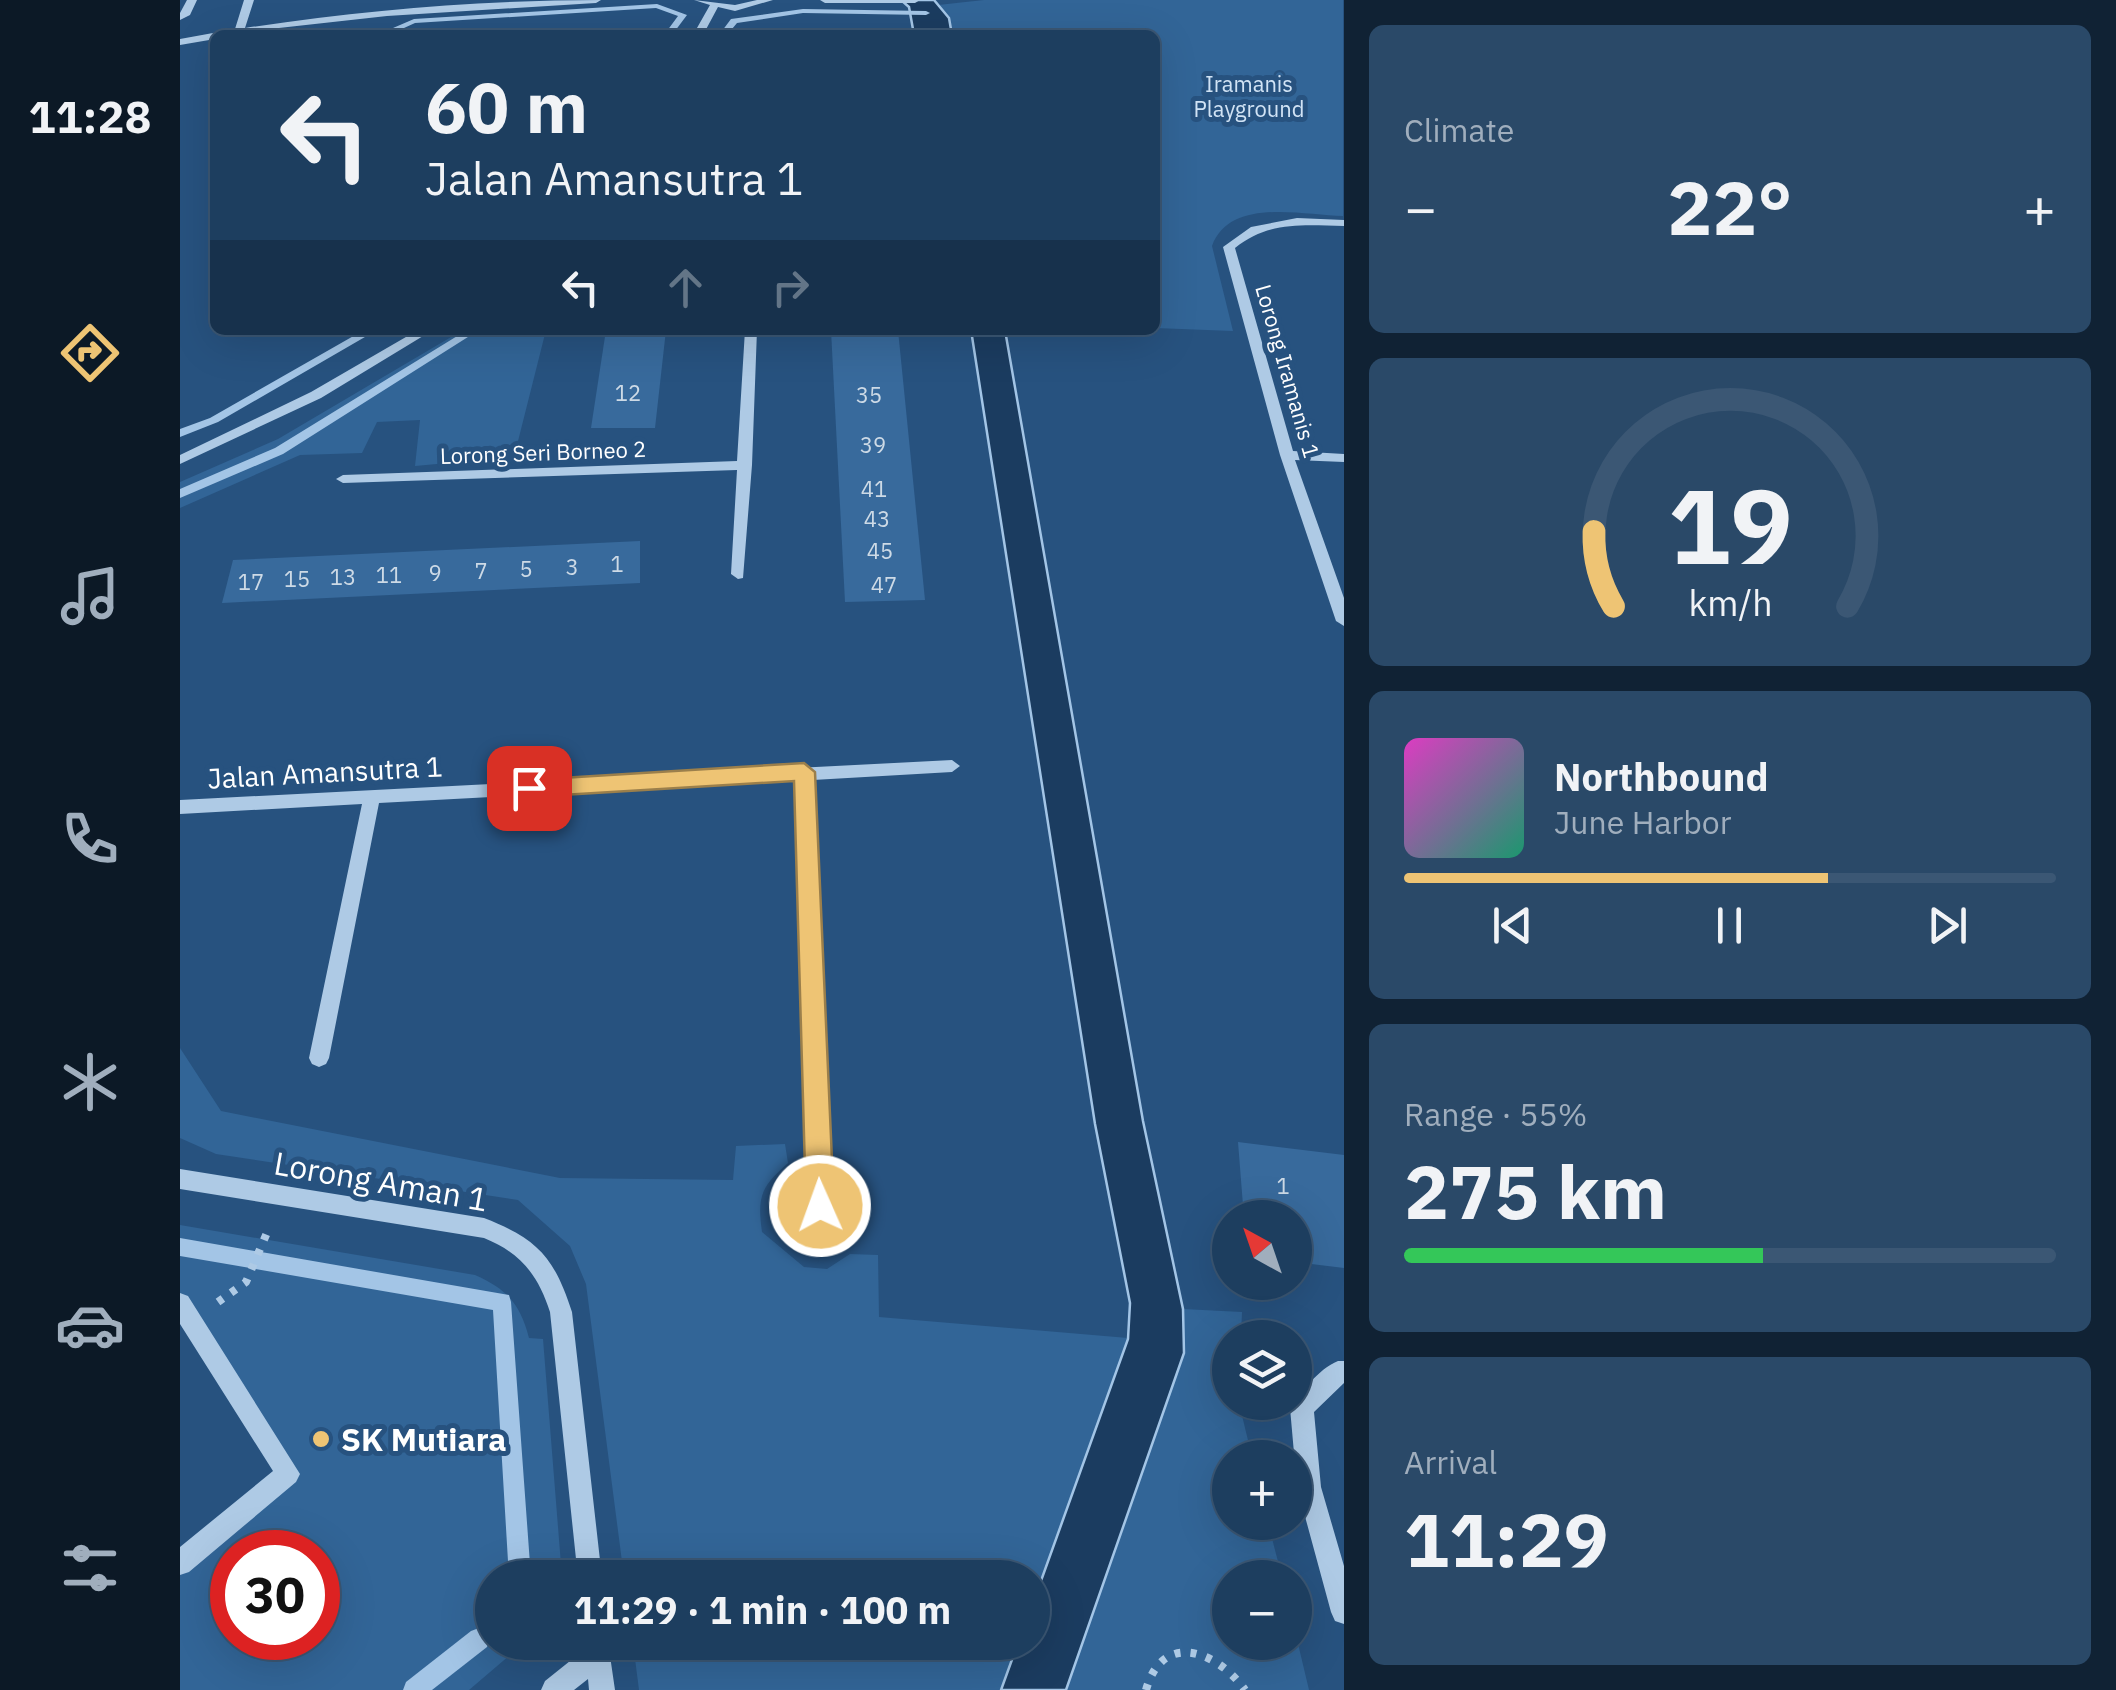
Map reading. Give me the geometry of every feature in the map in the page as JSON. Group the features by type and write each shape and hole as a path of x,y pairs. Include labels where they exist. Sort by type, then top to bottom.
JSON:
{"street":[{"path":"180,17 187,13 192,0"},
{"path":"250,0 240,30 596,0"},
{"path":"699,0 714,6 746,7 768,0"},
{"path":"825,0 916,0"},
{"path":"701,30 714,6"},
{"path":"359,30 363,17"},
{"path":"180,43 210,36"},
{"name":"Lorong Iramanis 1","path":"1344,223 1280,221 1246,231 1229,247 1287,454 1344,621"},
{"path":"180,460 316,395 418,335"},
{"path":"738,574 751,335"},
{"path":"1287,454 1344,458"},
{"name":"Lorong Seri Borneo 2","path":"342,479 744,465"},
{"name":"Jalan Amansutra 1","path":"180,807 952,766"},
{"path":"804,772 820,1206"},
{"path":"319,1058 372,798"},
{"name":"Lorong Aman 1","path":"180,1179 484,1228 514,1240 536,1256 552,1280 561,1312 588,1560"},
{"path":"180,1563 288,1474 186,1312"},
{"path":"1344,1372 1338,1372 1302,1408 1309,1486 1344,1612"},
{"path":"554,1690 585,1660"},
{"path":"599,1660 602,1690"}],"path":[{"path":"186,1312 246,1282 270,1227"},
{"path":"1146,1690 1162,1662 1182,1652 1207,1654 1231,1670 1245,1690"}],"green space":[{"name":"Iramanis Playground","path":"984,0 1343,0 1343,216 1269,212 1234,220 1212,246 1233,331 1160,328 1160,30 951,30 949,18 938,5"},
{"path":"455,335 545,335 514,457 415,466 420,420 377,422 362,453 300,455 180,508 180,482 278,439"},
{"path":"180,1048 221,1111 560,1178 733,1180 736,1146 785,1144 788,1163 763,1193 762,1232 804,1267 827,1269 850,1254 878,1255 879,1317 1128,1338 1048,1560 622,1560 586,1284 570,1246 518,1200 216,1154 180,1138"},
{"name":"SK Mutiara","path":"180,1225 475,1275 504,1292 521,1316 529,1338 543,1339 561,1560 475,1560 475,1660 504,1660 469,1690 180,1690 180,1563 210,1538 210,1660 340,1660 340,1530 220,1530 288,1474 180,1304"},
{"path":"1183,1309 1242,1312 1242,1320 1212,1320 1212,1420 1243,1420 1248,1440 1212,1440 1212,1540 1272,1540 1278,1560 1212,1560 1212,1660 1302,1660 1309,1690 1066,1690 1184,1353"},
{"path":"635,1660 1012,1660 1001,1690 639,1690"}],"shaded area":[{"path":"901,0 934,0 949,18 951,30 913,30 909,7"},
{"path":"972,335 1006,335 1143,1121 1183,1309 1184,1353 1066,1690 1001,1690 1012,1660 1050,1660 1048,1560 1128,1339 1130,1303 1095,1124"}],"building":[{"path":"605,335 665,335 655,428 591,428"},
{"path":"831,335 898,335 925,600 845,602"},
{"path":"640,541 640,583 222,603 233,560"},
{"path":"1238,1142 1344,1155 1344,1268 1312,1264 1312,1200 1243,1200"}],"waterway":[{"path":"392,30 414,21 657,6 683,15 672,30"},
{"path":"727,30 734,21 803,11 926,13"},
{"path":"180,433 214,420 363,335"},
{"path":"180,494 279,451 466,335"},
{"path":"180,1247 502,1302 519,1560"},
{"path":"414,1690 475,1642"}],"place":[{"name":"SK Mutiara","path":"321,1439"}],"route":[{"path":"529,788 804,772 820,1206"}]}
